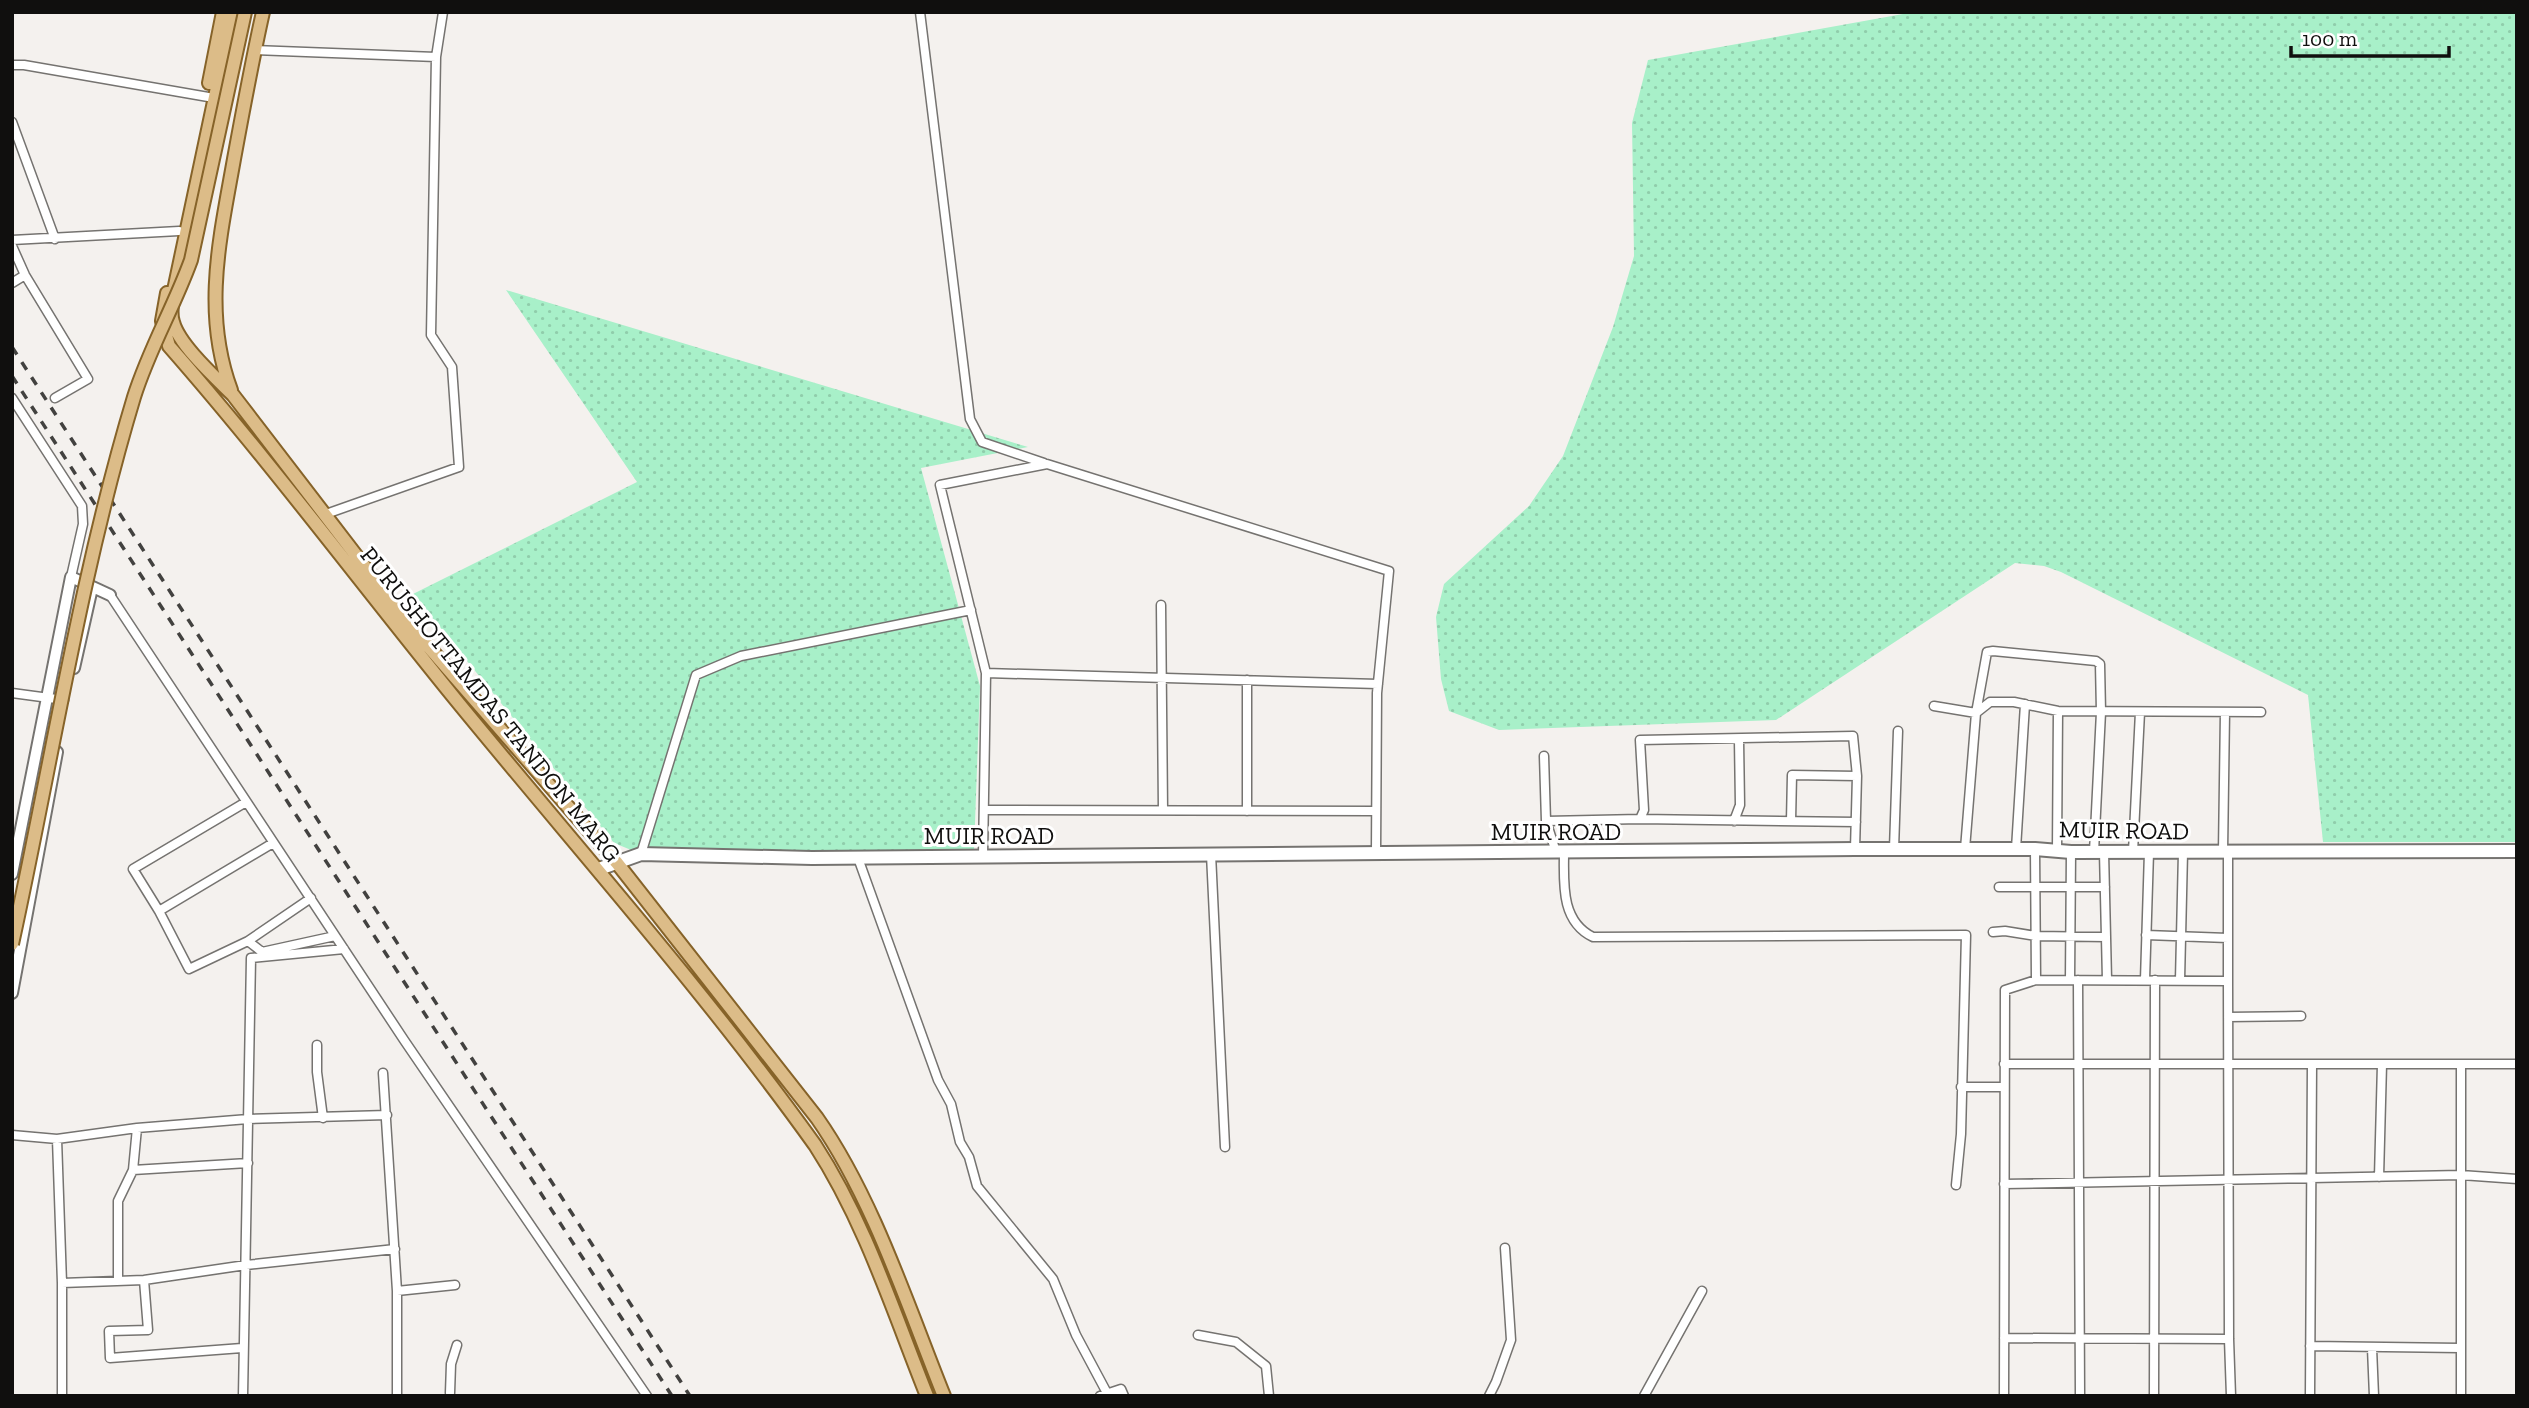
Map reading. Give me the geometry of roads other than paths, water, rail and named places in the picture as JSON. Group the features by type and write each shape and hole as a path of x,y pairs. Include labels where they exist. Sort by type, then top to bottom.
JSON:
{"main road":[{"name":"PURUSHOTTAMDAS TANDON MARG","path":"223,12 210,97 179,231 162,321 169,346 456,700 687,976 789,1109 831,1170 859,1227 927,1396"},
{"path":"233,12 210,97 176,276 172,321 176,330 204,368 233,395 408,623 617,863 835,1144 873,1222 944,1396"},
{"path":"12,944 87,573 146,360 177,299 191,260 245,12"},
{"path":"233,395 225,374 214,321 215,290 218,254 263,12"},
{"name":"MUIR ROAD","path":"599,869 641,854 858,858 1855,849 2035,849 2071,852 2517,851"}],"street":[{"path":"326,514 459,467 452,368 430,335 436,57 443,12"},
{"path":"920,12 970,419 982,442 1389,571 1378,684 1376,853"},
{"path":"254,50 436,57"},
{"path":"12,65 210,97"},
{"path":"12,122 55,239"},
{"path":"12,240 179,231"},
{"path":"12,246 25,275 88,379 55,398"},
{"path":"12,284 25,275"},
{"path":"12,397 82,506 83,524 12,874"},
{"path":"983,856 986,673 940,485 1046,464"},
{"path":"71,577 110,595 517,1208 647,1396"},
{"path":"12,993 67,701 92,589"},
{"path":"1161,605 1163,810"},
{"path":"641,854 696,675 741,656 971,610"},
{"path":"1965,849 1976,713 1987,652 2096,661 2100,664 2099,852 2105,887 2107,980"},
{"path":"986,673 1378,684"},
{"path":"1247,680 1247,811"},
{"path":"12,693 67,701"},
{"path":"1934,706 1976,713 1990,702 2025,704 2059,712 2261,712"},
{"path":"2016,849 2025,704"},
{"path":"2057,851 2059,712"},
{"path":"2133,852 2140,712"},
{"path":"2225,712 2231,1396"},
{"path":"1894,849 1898,731"},
{"path":"1640,819 1644,810 1640,740 1853,736 1857,776 1855,849"},
{"path":"1734,821 1740,805 1739,740"},
{"path":"1544,756 1546,821 1560,852 1564,898 1572,917 1586,933 1594,937 1966,934 1961,1134 1956,1185"},
{"path":"1791,821 1791,775 1857,776"},
{"path":"246,802 133,869 189,969 248,941 311,898"},
{"path":"984,810 1376,811"},
{"path":"1546,821 1640,819 1856,822"},
{"path":"159,912 273,843"},
{"path":"2035,849 2036,980"},
{"path":"2071,852 2071,936 2079,1064 2080,1396"},
{"path":"2145,980 2149,852"},
{"path":"2180,980 2183,852"},
{"path":"1211,855 1225,1147"},
{"path":"858,858 938,1080 951,1104 960,1142 969,1157 976,1186 1053,1279 1104,1395 1121,1389 1124,1396"},
{"path":"1999,887 2105,887"},
{"path":"1993,932 2106,937"},
{"path":"2146,935 2228,938"},
{"path":"248,941 262,951 335,936"},
{"path":"243,1396 251,958 344,949"},
{"path":"2004,1396 2005,990 2036,980 2228,981"},
{"path":"2154,1396 2152,1339 2155,980"},
{"path":"2228,1017 2301,1016"},
{"path":"317,1045 317,1072 323,1118"},
{"path":"2004,1064 2517,1064"},
{"path":"2310,1396 2312,1064"},
{"path":"2379,1177 2382,1064"},
{"path":"2461,1064 2461,1396"},
{"path":"383,1073 397,1291 397,1396"},
{"path":"1961,1087 2004,1087"},
{"path":"12,1135 57,1139 137,1128 248,1119 387,1115"},
{"path":"118,1281 118,1201 133,1170 137,1128"},
{"path":"57,1139 62,1283 62,1396"},
{"path":"133,1170 248,1163"},
{"path":"2004,1184 2461,1175 2517,1179"},
{"path":"1489,1396 1511,1340 1505,1248"},
{"path":"62,1283 144,1280 246,1265 395,1249"},
{"path":"144,1280 148,1330 109,1331 110,1358 243,1348"},
{"path":"397,1291 455,1285"},
{"path":"1644,1396 1702,1291"},
{"path":"1198,1335 1236,1342 1266,1366 1269,1396"},
{"path":"2004,1338 2229,1339"},
{"path":"450,1393 450,1364 457,1345"},
{"path":"2310,1346 2460,1348"},
{"path":"2372,1348 2374,1396"}],"railway":[{"path":"12,347 690,1396"},
{"path":"12,376 672,1396"}]}
